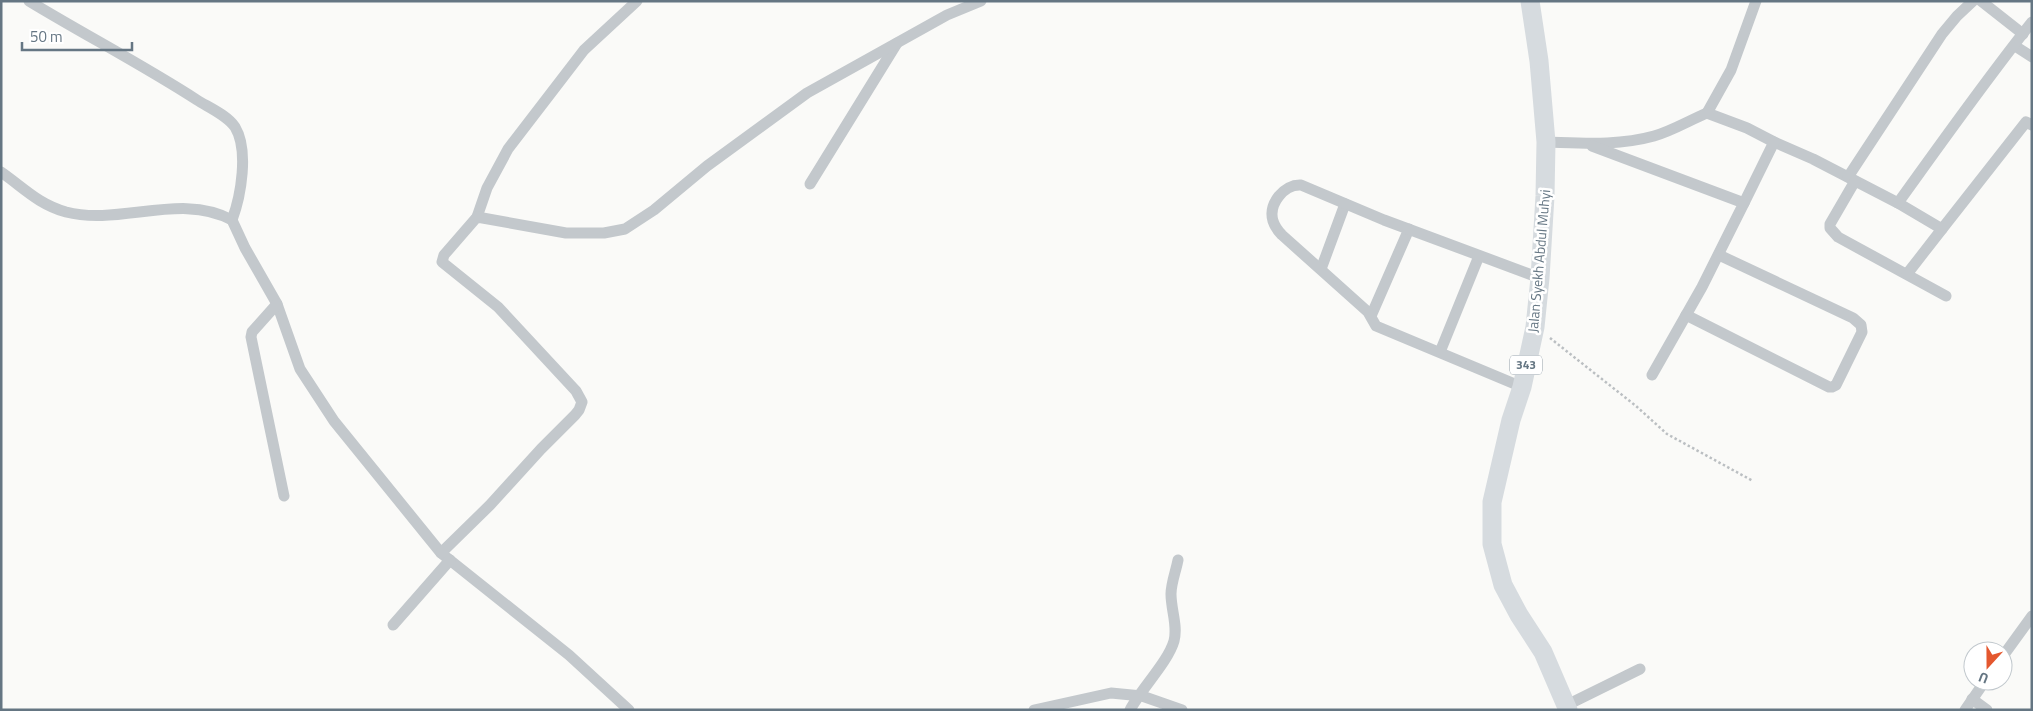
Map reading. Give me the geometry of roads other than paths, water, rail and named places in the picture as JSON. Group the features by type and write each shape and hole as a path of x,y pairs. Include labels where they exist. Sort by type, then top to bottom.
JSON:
{"main road":[{"name":"Jalan Syekh Abdul Muhyi","path":"1530,1 1539,61 1546,142 1540,278 1534,327 1522,387 1511,420 1492,502 1492,544 1504,585 1519,615 1543,652 1567,707"}],"street":[{"path":"29,1 164,78 234,125 240,138 242,159 238,202 232,220"},
{"path":"392,625 490,505 579,410 582,402 576,391 498,307 442,262 444,255 478,217 488,188 508,149 584,50 637,1"},
{"path":"478,217 566,233 604,233 625,229 654,210 707,166 807,93 947,15 981,1"},
{"path":"1546,142 1615,143 1656,136 1707,113 1731,70 1756,1"},
{"path":"1946,296 1838,236 1830,228 1830,224 1851,179 1942,34 1972,1"},
{"path":"1981,1 2022,34"},
{"path":"1898,203 1995,67 2032,22"},
{"path":"810,184 897,42"},
{"path":"2014,46 2032,57"},
{"path":"1707,113 1747,128 1851,179 1898,203 1942,229"},
{"path":"1906,274 2030,121"},
{"path":"1652,375 1719,254 1774,142"},
{"path":"1588,144 1744,203"},
{"path":"1,172 35,199 66,212 94,216 153,210 201,209 217,212 232,220 245,248 277,304 300,369 334,420 446,557 568,655 629,710"},
{"path":"1522,387 1376,326 1371,316 1276,228 1272,220 1274,206 1281,193 1294,185 1301,185 1409,229 1540,278"},
{"path":"1321,269 1346,204"},
{"path":"1371,316 1409,229"},
{"path":"1686,315 1829,386 1836,385 1862,332 1861,325 1853,318 1719,254"},
{"path":"1440,352 1479,256"},
{"path":"277,304 252,332 251,337 284,496"},
{"path":"1130,710 1166,658 1174,642 1175,628 1171,592 1178,560"},
{"path":"2013,642 2032,616"},
{"path":"1567,707 1640,669"},
{"path":"1965,710 1978,691"},
{"path":"1034,710 1111,693 1138,696 1182,710"},
{"path":"1972,699 1987,710"}]}
